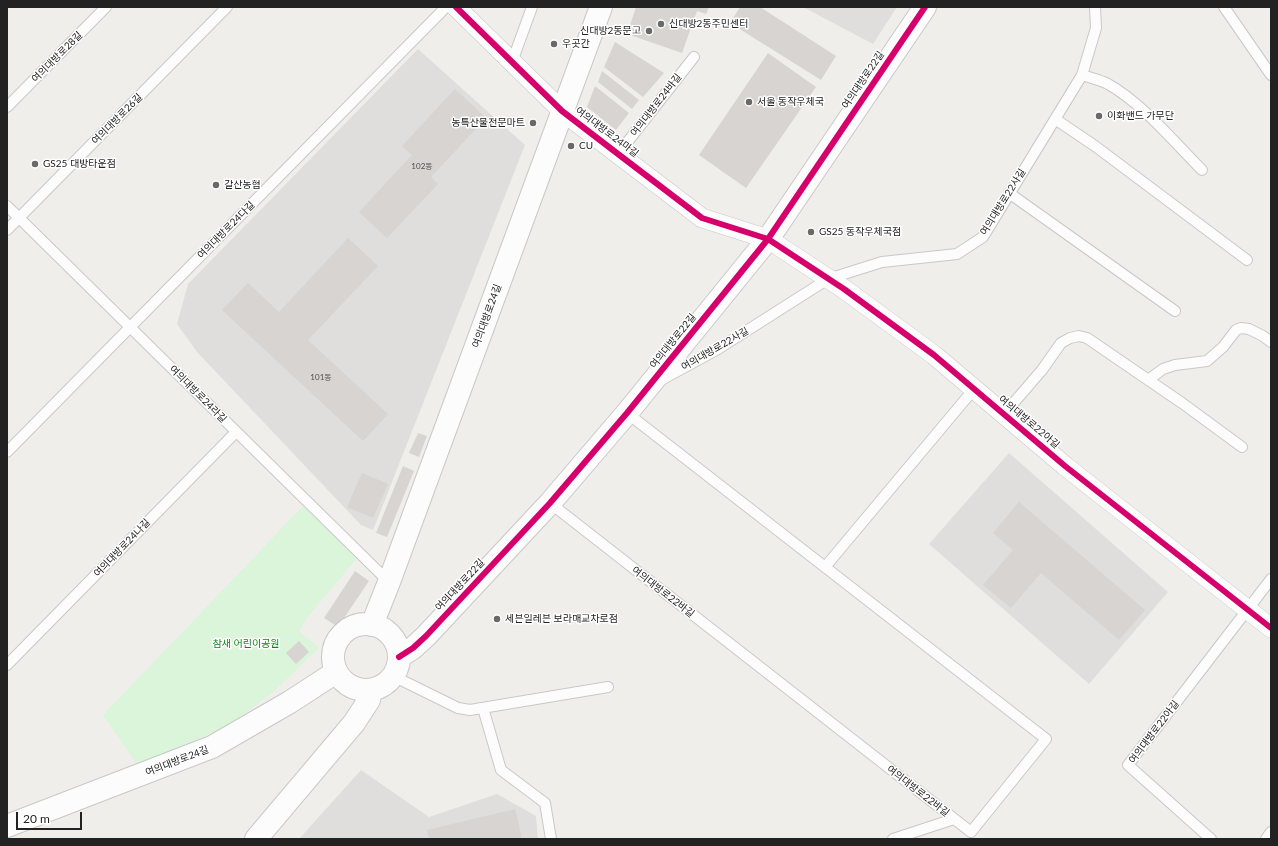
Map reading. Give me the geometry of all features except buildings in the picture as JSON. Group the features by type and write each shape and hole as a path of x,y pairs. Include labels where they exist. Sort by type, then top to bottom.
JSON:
{"street":[{"name":"여의대방로24마길","path":"456,7 562,111 702,218 768,239"},
{"name":"여의대방로24길","path":"372,625 601,7"},
{"name":"여의대방로22길","path":"396,667 550,503 649,387 768,239 925,7"},
{"name":"여의대방로22아길","path":"768,239 828,279 934,355 1065,466 1271,628"},
{"path":"358,625 378,626 393,638 398,648 396,667 386,684 371,690 357,690 348,686 336,672 333,660 334,650 341,635 349,629 358,625"},
{"name":"여의대방로24길","path":"7,826 212,747 290,702 336,672"},
{"path":"256,839 354,723 369,700 371,690"}],"lane":[{"name":"여의대방로28길","path":"7,107 106,7"},
{"name":"여의대방로26길","path":"7,230 227,7"},
{"name":"여의대방로24다길","path":"7,452 446,7"},
{"path":"512,62 532,7"},
{"name":"여의대방로22사길","path":"649,387 718,349 828,279 882,262 958,254 983,237 1082,75 1096,28 1095,7"},
{"path":"1224,7 1271,75"},
{"name":"여의대방로24바길","path":"618,154 694,57"},
{"path":"1082,75 1107,84 1132,101 1202,170"},
{"path":"1055,119 1095,146 1247,260"},
{"path":"1009,193 1175,311"},
{"name":"여의대방로24라길","path":"7,206 389,582"},
{"path":"1148,380 1163,370 1175,365 1207,361 1223,347 1236,330 1242,328 1249,329 1271,342"},
{"path":"1004,414 1042,370 1061,343 1070,338 1079,336 1087,338 1242,447"},
{"path":"825,567 974,389"},
{"name":"여의대방로22바길","path":"550,503 972,832 1046,738 627,413"},
{"name":"여의대방로24나길","path":"7,665 236,432"},
{"path":"1247,610 1271,579"},
{"name":"여의대방로22아길","path":"1211,839 1128,765 1247,610"},
{"path":"396,667 458,708 470,710 608,688"},
{"path":"483,708 501,770 545,803 551,839"},
{"path":"893,839 954,819"},
{"path":"1266,839 1271,832"}],"shaded area":[{"path":"803,7 897,7 873,44"},
{"path":"418,49 525,145 373,530 361,525 197,352 177,324 188,284"},
{"path":"1009,453 1168,592 1089,684 929,544"},
{"path":"361,770 429,817 497,794 536,816 538,839 299,839"}],"green space":[{"name":"참새 어린이공원","path":"303,506 357,558 307,618 299,631 319,648 270,695 225,727 138,766 103,715"}],"cycle path":[{"path":"456,7 562,111 618,154 702,218 768,239 844,289 934,355 1065,466 1271,628"},
{"path":"399,657 413,648 426,636 550,503 627,413 768,239 925,7"}],"place":[{"name":"신대방2동주민센터","path":"661,24"},
{"name":"신대방2동문고","path":"649,31"},
{"name":"우곳간","path":"554,44"},
{"name":"서울 동작우체국","path":"749,102"},
{"name":"이화밴드 가무단","path":"1099,116"},
{"name":"농특산물전문마트","path":"533,123"},
{"name":"CU","path":"571,146"},
{"name":"GS25 대방타운점","path":"35,164"},
{"name":"갈산농협","path":"216,185"},
{"name":"GS25 동작우체국점","path":"811,232"},
{"name":"세븐일레븐 보라매교차로점","path":"497,619"}]}
